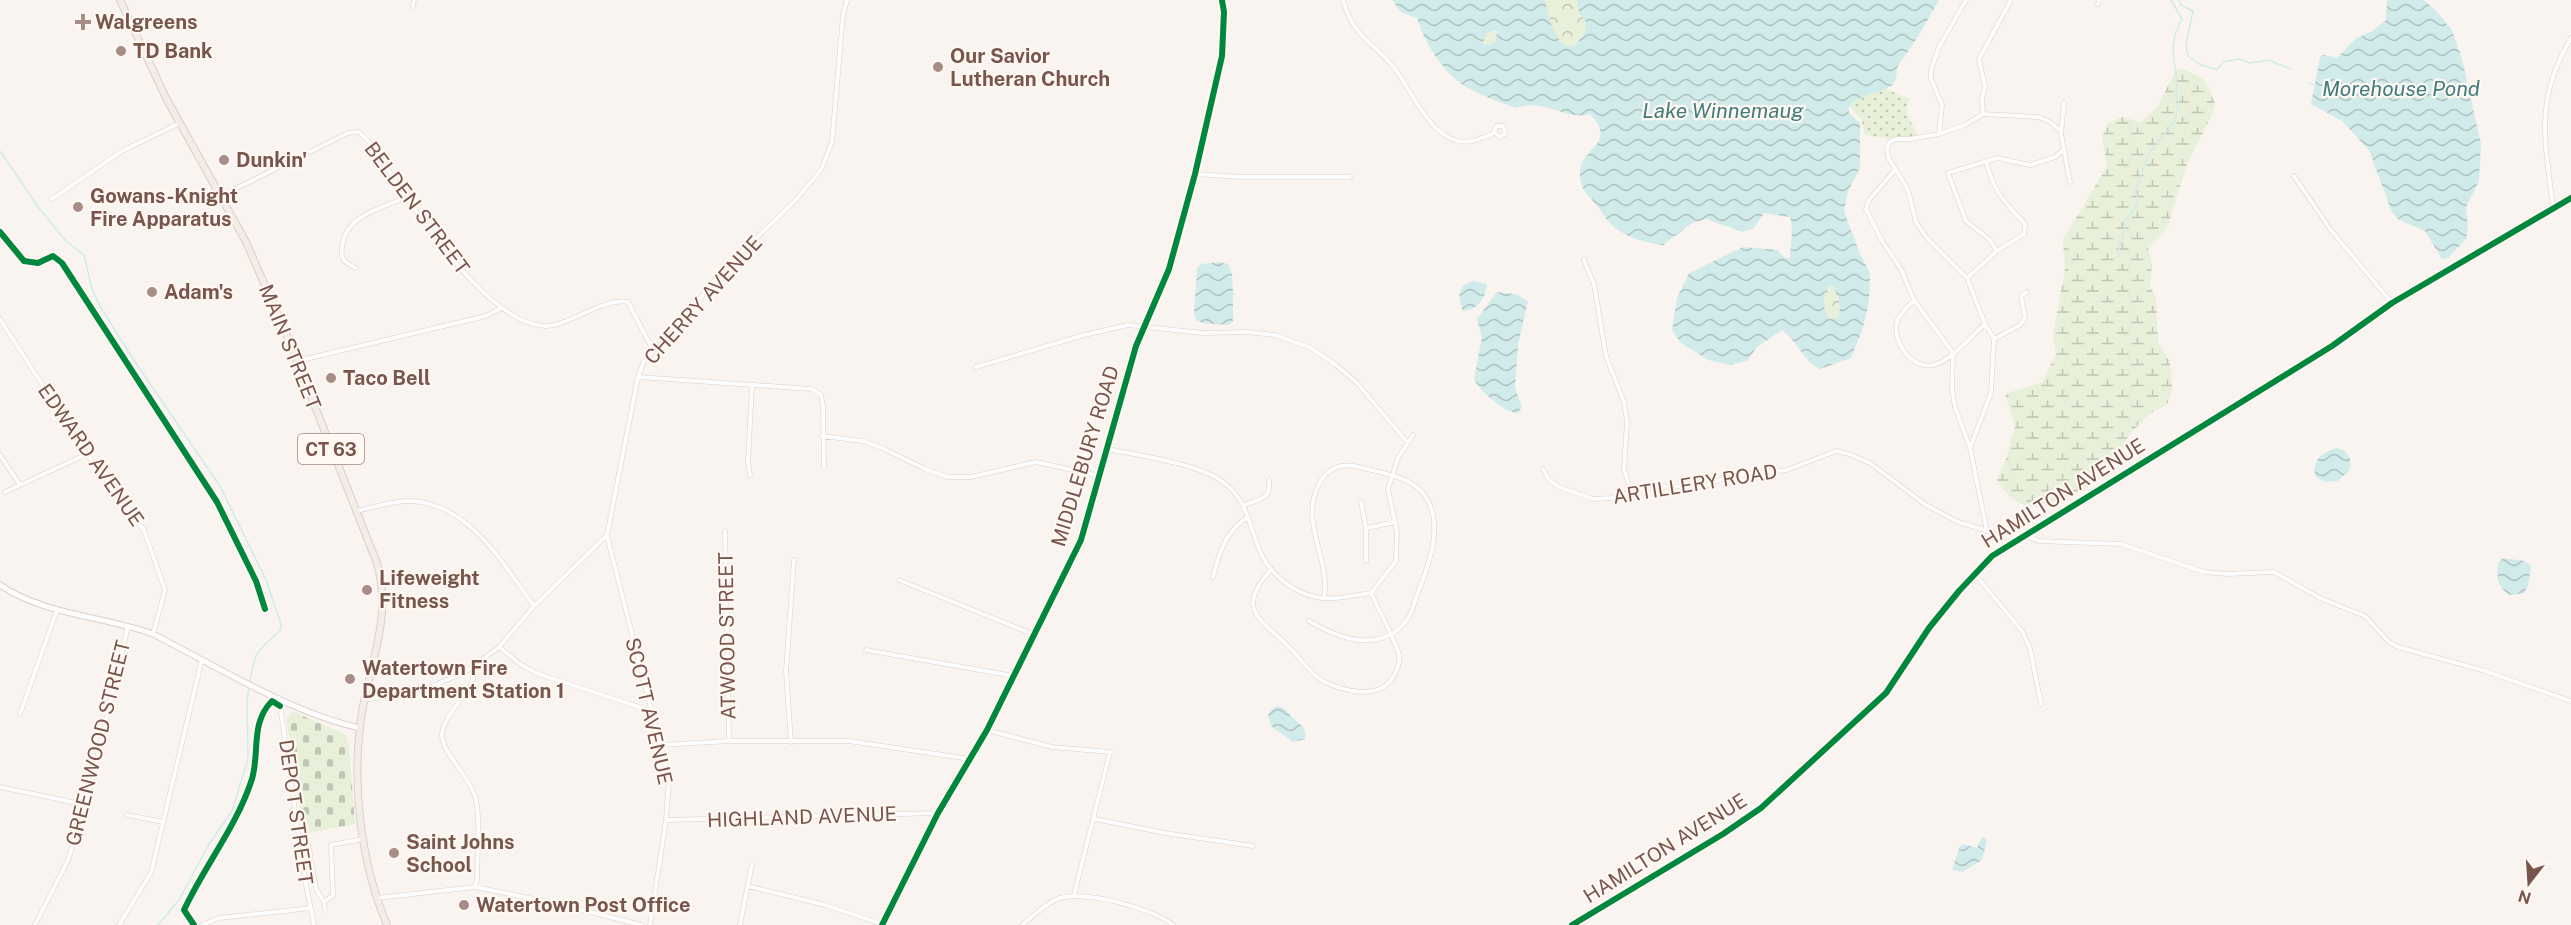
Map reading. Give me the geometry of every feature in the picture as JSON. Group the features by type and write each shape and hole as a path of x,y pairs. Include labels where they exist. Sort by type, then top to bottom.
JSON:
{"main road":[{"name":"MAIN STREET","path":"120,0 180,123 246,242 377,563 383,594 382,629 360,728 357,773 364,839 376,898 385,924"}],"street":[{"path":"413,6 414,0"},
{"name":"CHERRY AVENUE","path":"607,535 644,361 671,334 724,269 794,202 821,170 832,142 843,15 848,0"},
{"name":"MIDDLEBURY ROAD","path":"882,925 938,813 987,730 1081,540 1125,382 1143,327 1169,269 1195,174 1222,56 1222,0"},
{"path":"1344,0 1349,18 1359,35 1393,67 1435,127 1457,142 1468,142 1494,132"},
{"path":"1939,134 1942,105 1931,79 1931,70 1939,47 1966,0"},
{"path":"1983,114 1982,99 1985,87 1979,59 1982,50 1999,26 2011,0"},
{"path":"2553,209 2544,114 2552,74 2571,38"},
{"path":"2064,103 2061,131 2070,182"},
{"path":"1970,448 1990,393 1994,339 1985,324 1967,278 1926,237 1916,222 1908,190 1888,157 1887,148 1890,142 1896,139 1939,134 1965,125 1983,114 2039,117 2061,131"},
{"path":"52,199 122,151 180,123"},
{"name":"BELDEN STREET","path":"221,196 348,133 358,132 371,144 459,269 501,308 543,326 560,324 572,316 602,306 622,301 628,302 653,351"},
{"path":"1997,251 1990,240 1966,221 1948,173 1997,158 2007,158 2030,165 2055,157 2063,150"},
{"path":"1967,278 1997,251 2024,234 2026,229 2025,224 1998,195 1992,184 1986,161"},
{"path":"1895,170 1869,200 1866,209 1882,241 1901,269 1914,300 1953,353 1952,389 1955,407 1970,448 1987,531"},
{"path":"1195,174 1232,177 1350,177"},
{"path":"2294,176 2330,228 2392,303"},
{"path":"356,268 345,262 341,254 343,237 350,224 407,197"},
{"name":"HAMILTON AVENUE","path":"1572,925 1723,834 1761,808 1886,693 1929,628 1974,573 1992,556 2332,346 2392,303 2571,198"},
{"path":"1584,260 1594,284 1606,356 1624,402 1627,422 1624,469 1631,492"},
{"path":"1994,339 2020,325 2025,318 2021,296 2027,292"},
{"path":"1914,300 1898,321 1896,332 1912,361 1925,366 1936,364 1953,353 1985,324"},
{"path":"296,361 486,316 501,308"},
{"name":"EDWARD AVENUE","path":"0,319 87,454 144,530 165,590 153,634"},
{"path":"976,367 1084,335 1128,325 1153,330 1261,333 1304,344 1327,358 1357,383 1407,442"},
{"path":"639,377 812,389 820,395 823,406 824,467"},
{"path":"750,475 748,461 752,386"},
{"path":"1108,449 1198,469 1221,480 1241,497 1260,551 1271,570 1294,589 1317,598 1371,592 1396,561 1397,532 1388,489 1398,458 1413,435"},
{"path":"822,436 863,441 948,477 971,477 1036,462 1100,476"},
{"name":"ARTILLERY ROAD","path":"1543,469 1549,480 1559,487 1593,499 1611,498 1671,485 1705,486 1730,476 1787,470 1836,451 1849,454 1870,464 1926,505 1958,522 1997,534 2008,545"},
{"path":"5,492 87,454"},
{"path":"0,455 20,485"},
{"path":"1309,621 1324,630 1355,640 1370,640 1389,635 1401,627 1411,614 1426,575 1432,550 1434,527 1431,508 1422,492 1411,483 1353,465 1335,466 1324,476 1317,488 1313,525 1326,575 1324,597"},
{"path":"1244,505 1267,496 1270,490 1269,480"},
{"path":"355,511 410,501 433,506 463,519 489,545 534,606"},
{"path":"1361,502 1366,528 1366,561"},
{"path":"1213,577 1220,552 1231,531 1248,517"},
{"path":"1366,528 1395,522"},
{"name":"ATWOOD STREET","path":"725,531 729,741"},
{"path":"365,700 427,688 474,666 499,646 534,606 607,535"},
{"name":"SCOTT AVENUE","path":"607,535 669,779 666,820 650,925"},
{"path":"2024,535 2046,542 2121,544 2204,572 2278,573 2322,599 2366,616 2389,642 2398,648 2482,670 2571,701"},
{"path":"791,742 786,671 794,560"},
{"path":"1271,570 1260,582 1254,595 1253,609 1258,621 1293,650 1304,666 1322,680 1349,691 1373,692 1389,685 1396,672 1399,656 1371,592"},
{"path":"1974,573 2022,631 2030,648 2042,704"},
{"path":"899,580 1035,635"},
{"path":"0,585 17,597 57,609 129,625 153,634 279,698 325,718 360,728"},
{"path":"20,714 57,609"},
{"name":"GREENWOOD STREET","path":"35,925 68,860 86,805 129,625"},
{"path":"499,646 520,664 536,673 651,711"},
{"path":"866,650 1014,676"},
{"path":"119,925 151,873 202,659"},
{"path":"474,666 473,680 448,717 442,739 467,777 476,798 477,879 475,888"},
{"name":"DEPOT STREET","path":"279,698 299,843 314,925"},
{"path":"987,730 1052,747 1110,752 1095,819 1074,895"},
{"path":"661,745 729,741 849,741 970,759"},
{"path":"0,787 86,805"},
{"name":"HIGHLAND AVENUE","path":"666,820 938,813"},
{"path":"127,815 164,822"},
{"path":"1095,819 1253,846"},
{"path":"324,902 333,895 331,845 364,839"},
{"path":"299,843 308,843 316,889 324,902 325,910"},
{"path":"740,925 752,864"},
{"path":"748,886 825,905 882,925"},
{"path":"376,898 475,888 558,904 641,925"},
{"path":"1022,925 1056,899 1074,895 1141,907 1164,917 1173,925"},
{"path":"202,925 219,918 311,908"}],"green space":[{"path":"1545,0 1577,0 1579,13 1586,22 1585,32 1576,45 1568,47 1558,38"},
{"path":"1494,30 1497,36 1495,42 1490,45 1482,44 1487,33"},
{"path":"2177,69 2183,69 2202,78 2215,104 2212,115 2187,164 2167,228 2148,247 2152,265 2150,286 2156,298 2158,342 2169,360 2172,375 2172,389 2168,403 2148,415 2128,436 2123,450 2103,464 2097,481 2057,503 2031,507 2019,503 1997,480 2006,459 2015,426 2005,394 2042,382 2056,355 2053,336 2065,269 2063,240 2107,166 2102,138 2107,124 2122,117 2141,122 2157,107"},
{"path":"1886,89 1910,99 1907,113 1919,136 1907,141 1865,135 1862,121 1850,106 1853,100"},
{"path":"1828,286 1832,286 1838,298 1840,309 1838,318 1829,319 1825,310 1824,298"},
{"path":"292,711 346,735 349,746 355,824 304,834 286,717"}],"water":[{"name":"Lake Winnemaug","path":"1392,0 1545,0 1555,32 1568,47 1576,45 1585,32 1586,22 1579,13 1577,0 1939,0 1899,64 1894,83 1888,88 1857,100 1848,109 1860,123 1860,168 1848,191 1844,211 1860,254 1870,273 1869,301 1863,328 1851,358 1820,369 1809,361 1782,330 1757,347 1747,361 1730,365 1708,360 1680,342 1672,330 1677,298 1689,273 1743,247 1778,250 1784,257 1790,259 1792,232 1790,217 1764,213 1754,228 1743,232 1706,219 1692,223 1663,245 1626,235 1608,221 1582,187 1581,165 1595,146 1601,132 1590,114 1571,114 1536,105 1515,108 1472,90 1458,81 1443,66 1430,47 1417,18 1401,12","holes":["1497,31 1495,42 1490,45 1482,44 1487,33","1828,286 1832,286 1838,298 1840,306 1838,318 1829,319 1825,311 1824,298"]},
{"name":"Morehouse Pond","path":"2387,0 2424,0 2452,30 2462,59 2481,144 2479,181 2466,207 2468,228 2466,239 2448,258 2442,259 2425,231 2399,220 2392,212 2369,150 2342,121 2311,104 2320,57 2324,55 2337,58 2355,39 2372,31 2386,20"},
{"path":"1220,262 1228,264 1232,274 1233,293 1236,295 1233,295 1233,321 1228,325 1203,323 1196,320 1194,314 1197,269 1201,264"},
{"path":"1474,281 1487,284 1485,294 1473,309 1463,311 1460,292 1465,285"},
{"path":"1497,292 1516,294 1528,301 1518,345 1515,388 1522,407 1518,413 1506,409 1493,400 1474,379 1482,337 1477,319"},
{"path":"2336,448 2348,455 2351,466 2338,481 2325,482 2315,476 2315,465 2319,457"},
{"path":"2503,558 2525,561 2531,566 2528,586 2524,593 2510,595 2500,585 2497,568"},
{"path":"1278,706 1285,709 1303,727 1305,739 1293,742 1271,726 1268,715 1273,708"},
{"path":"1982,837 1987,840 1982,860 1962,872 1952,870 1960,846 1964,844 1977,848"}],"waterway":[{"path":"2119,257 2124,222 2138,204 2136,190 2145,163 2150,152 2175,121 2179,101 2176,97 2173,49 2182,19 2171,0"},
{"path":"2179,0 2181,5 2193,11 2186,44 2188,56 2199,64 2217,70 2223,62 2239,59 2250,63 2268,60 2291,69"},
{"path":"2309,83 2315,85"},
{"path":"0,151 39,208 66,241 84,255 92,289 101,308 220,486 266,580 281,624 280,631 258,652 250,682"},
{"path":"158,925 179,900 209,844 232,811 248,759 247,701 249,687"}],"cycle path":[{"path":"882,925 938,813 987,730 1081,540 1136,346 1169,269 1195,174 1222,56 1224,12 1222,0"},
{"path":"1572,925 1723,834 1761,808 1886,693 1929,628 1992,556 2332,346 2392,303 2571,198"},
{"path":"0,232 24,261 38,263 53,256 62,263 217,502 256,581 265,609"},
{"path":"194,925 184,910 246,796 254,769 258,728 265,710 272,701 280,706"}],"place":[{"name":"Walgreens","path":"83,22"},
{"name":"TD Bank","path":"121,51"},
{"name":"Our Savior Lutheran Church","path":"938,67"},
{"name":"Dunkin'","path":"224,160"},
{"name":"Gowans-Knight Fire Apparatus","path":"78,207"},
{"name":"Adam's","path":"152,292"},
{"name":"Taco Bell","path":"331,378"},
{"name":"Lifeweight Fitness","path":"367,590"},
{"name":"Watertown Fire Department Station 1","path":"350,679"},
{"name":"Saint Johns School","path":"394,853"},
{"name":"Watertown Post Office","path":"464,905"}]}
